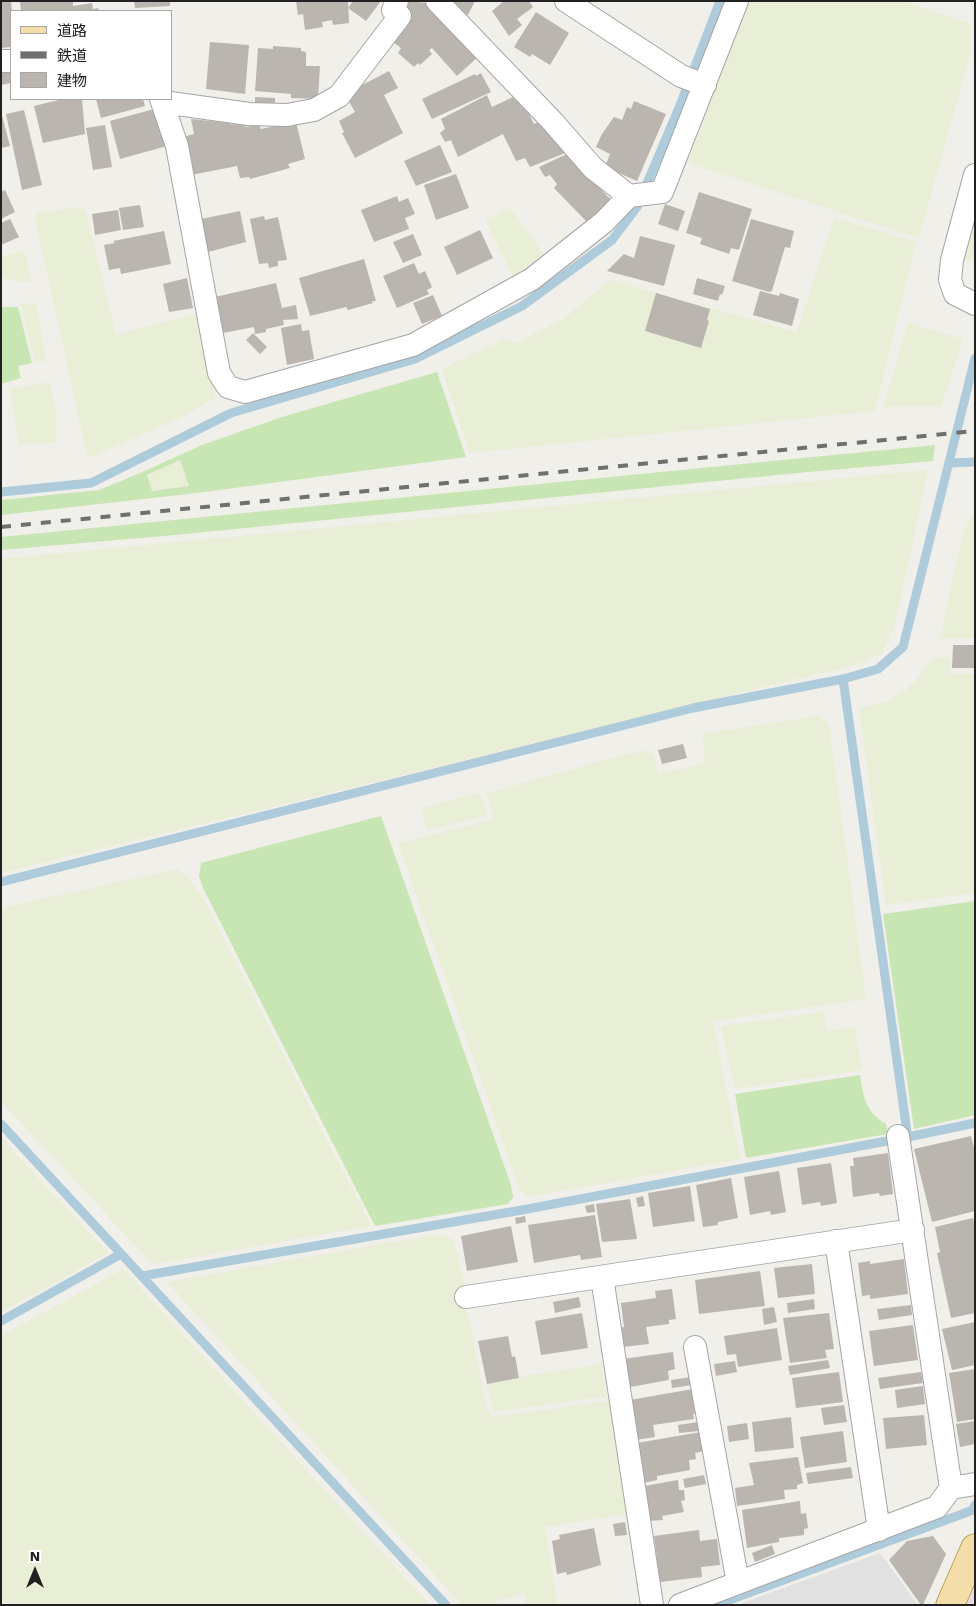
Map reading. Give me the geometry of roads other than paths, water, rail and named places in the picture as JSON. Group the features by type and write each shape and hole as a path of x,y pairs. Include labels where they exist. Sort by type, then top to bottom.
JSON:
{"main road":[{"path":"950,1605 975,1548"}],"street":[{"path":"397,1 393,10 400,16 339,96 314,110 287,115 249,114 162,100 177,146 219,374 228,387 245,392 413,345 532,279 639,195 662,192 694,81 737,1"},
{"path":"437,1 554,122 593,168 639,195"},
{"path":"566,1 694,81"},
{"path":"975,175 952,260 950,280 955,294 975,304"},
{"path":"898,1140 951,1488"},
{"path":"466,1298 913,1230"},
{"path":"836,1242 879,1530"},
{"path":"602,1277 652,1605"},
{"path":"695,1347 738,1584"},
{"path":"680,1605 937,1507 951,1488 975,1484"}],"waterway":[{"path":"1,492 91,483 231,413 415,359 522,306 612,240 637,207 681,103 720,1"},
{"path":"1,882 693,708 843,679 878,669 903,647 975,358"},
{"path":"949,463 975,462"},
{"path":"843,679 908,1139"},
{"path":"142,1276 522,1210 975,1123"},
{"path":"1,1124 446,1605"},
{"path":"1,1321 121,1254"},
{"path":"716,1605 973,1510 975,1505"}],"railway":[{"path":"1,527 975,431"}]}
